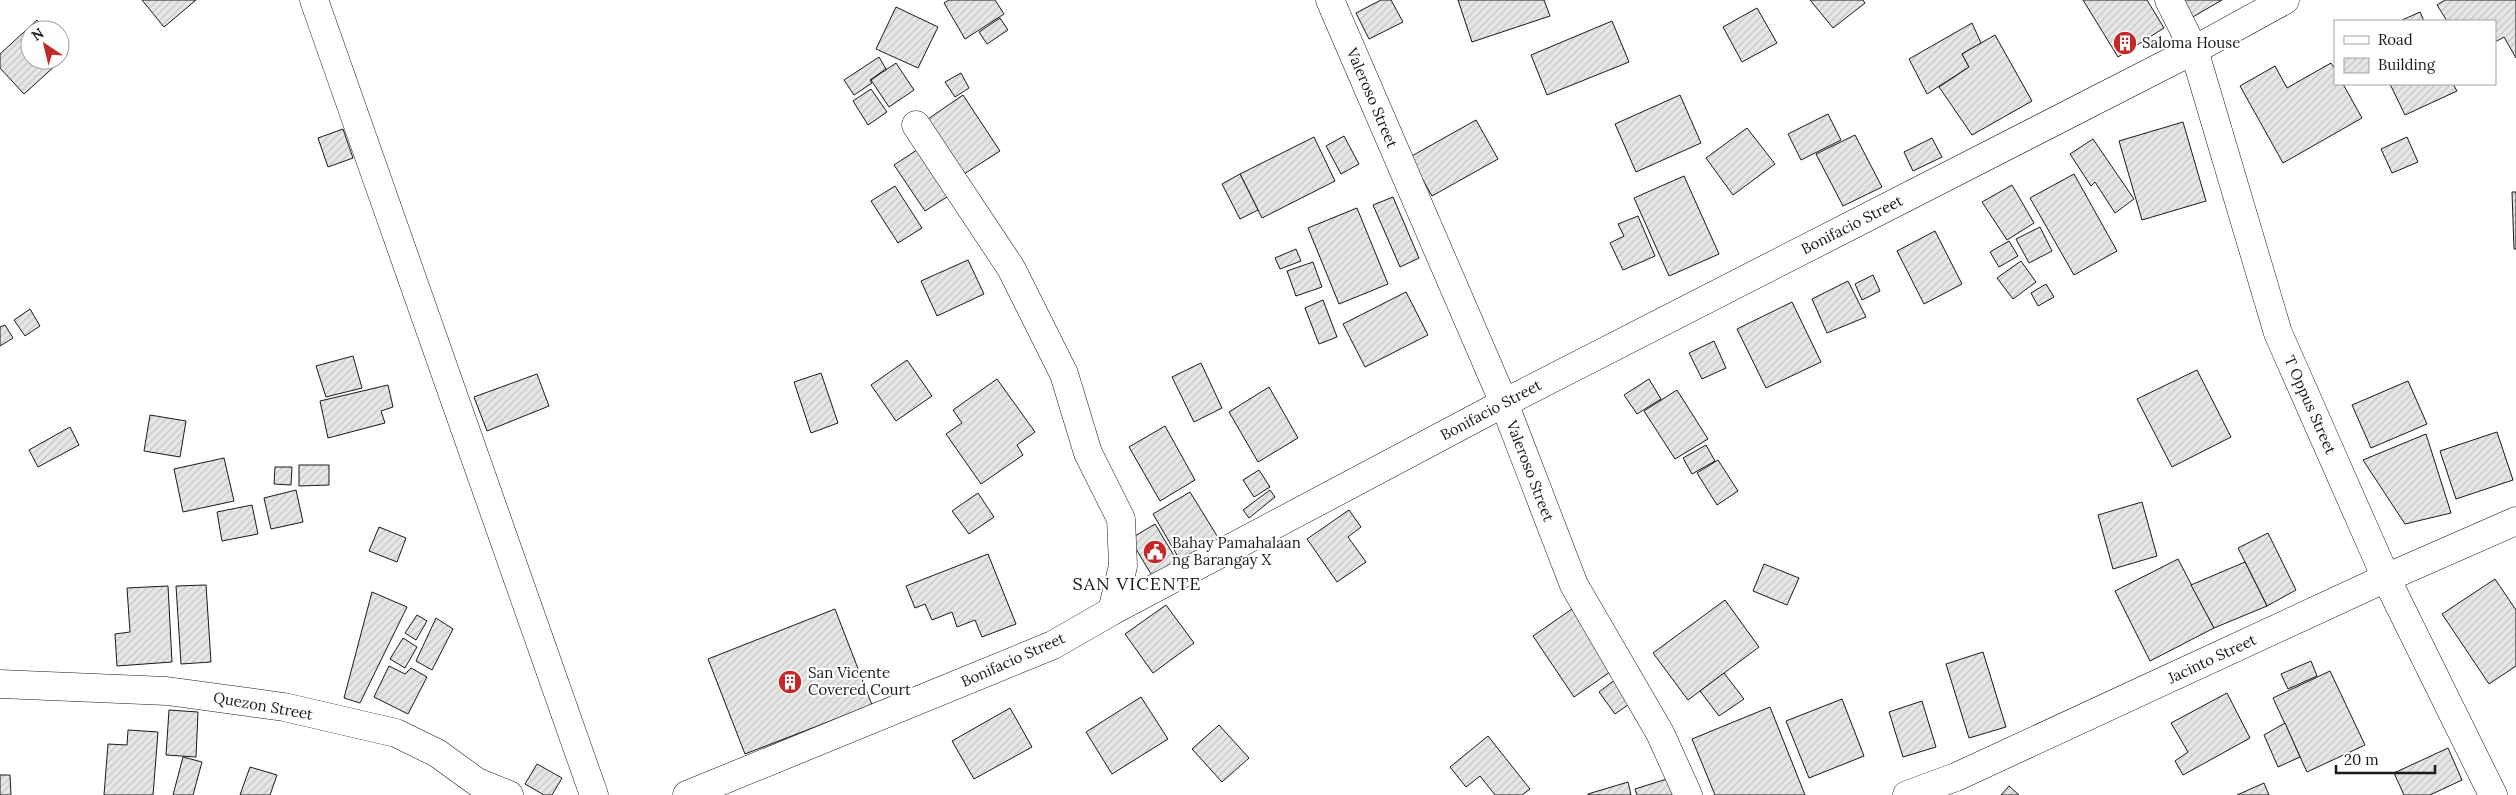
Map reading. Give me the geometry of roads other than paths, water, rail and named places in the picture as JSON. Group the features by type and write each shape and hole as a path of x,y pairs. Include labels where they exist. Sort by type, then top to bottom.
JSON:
{"street":[{"path":"314,0 594,795"},
{"name":"Valeroso Street","path":"1330,0 1504,403 1574,585 1660,733 1688,795"},
{"name":"T Oppus Street","path":"2169,0 2194,50 2278,333 2386,578 2493,795"},
{"name":"Bonifacio Street","path":"687,795 1053,645 1112,611 1504,403 2194,50 2285,0"},
{"path":"916,125 1011,268 1064,374 1088,453 1121,519 1123,566 1112,611"},
{"name":"Jacinto Street","path":"1907,795 1956,777 2386,578 2516,521"},
{"name":"Quezon Street","path":"0,684 167,691 284,707 396,733 437,753 477,782 509,795"}],"place":[{"name":"Saloma House","path":"2125,43"},
{"name":"Bahay Pamahalaan ng Barangay X","path":"1155,552"},
{"name":"San Vicente Covered Court","path":"790,682"}],"district":[{"name":"SAN VICENTE","path":"1137,584"}]}
